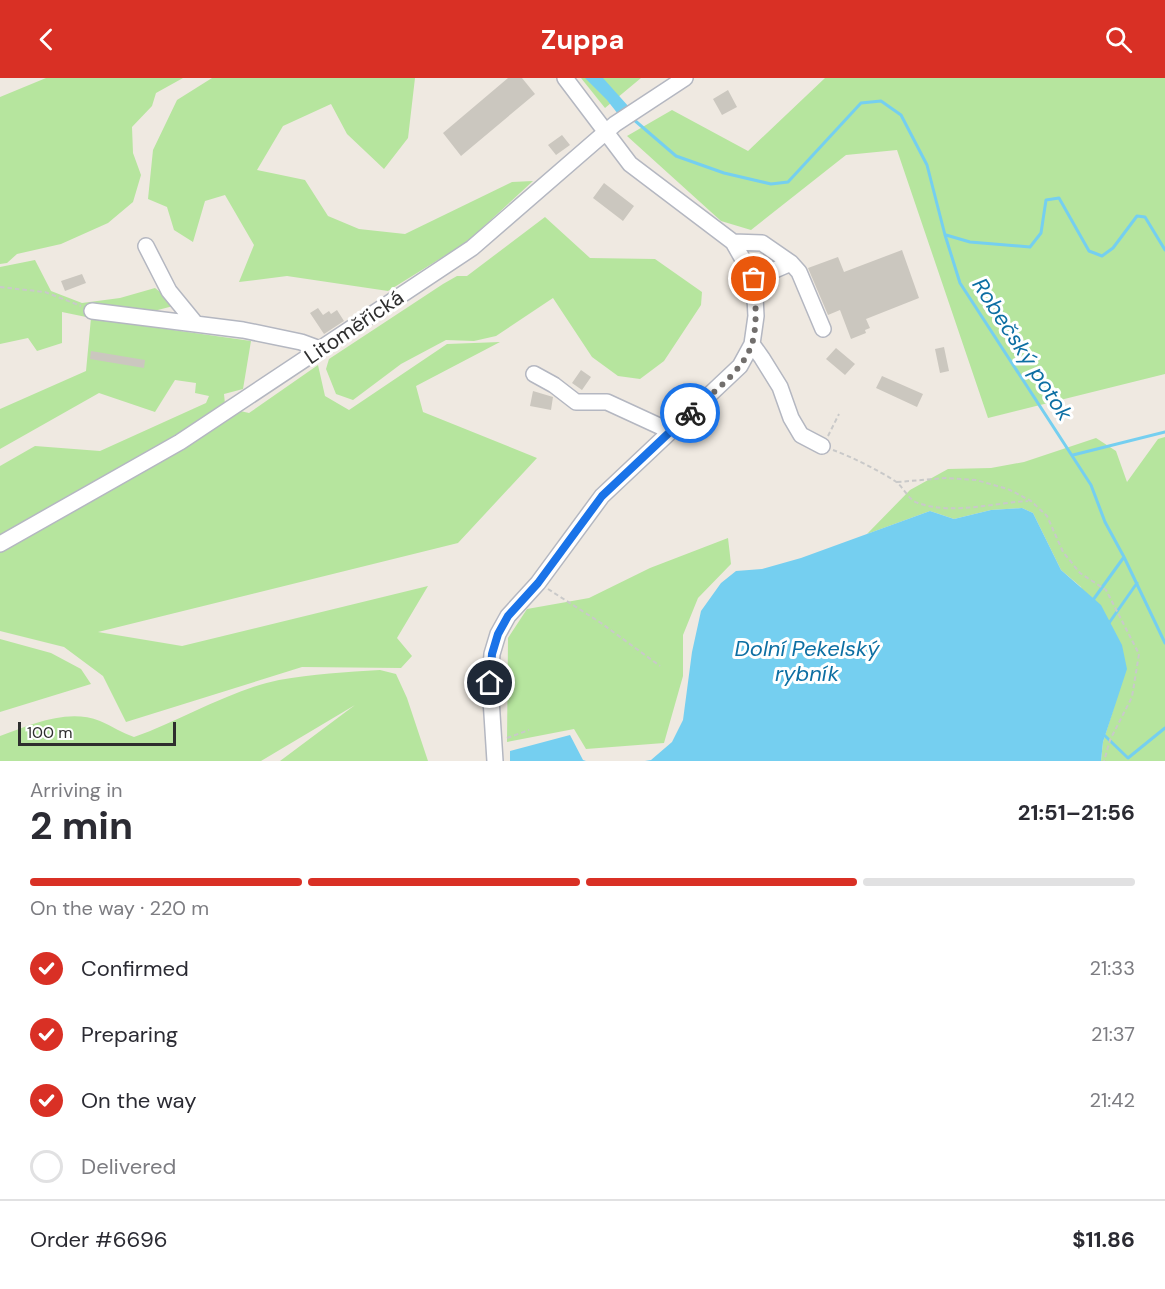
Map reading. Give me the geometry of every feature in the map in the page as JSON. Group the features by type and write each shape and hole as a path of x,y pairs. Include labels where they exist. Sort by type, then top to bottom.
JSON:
{"street":[{"path":"495,761 490,683 492,654 498,634 508,616 538,583 602,496 740,366 752,344 756,316 754,279 733,242 630,164 611,128 565,78"},
{"name":"Litoměřická","path":"0,544 180,442 472,248 611,128 685,78"},
{"path":"733,242 762,243 790,263 799,272 823,329"},
{"path":"146,246 169,291 196,324"},
{"path":"754,279 790,263"},
{"path":"92,311 243,330 301,342 320,349"},
{"path":"752,344 780,387 791,417 801,435 822,446"},
{"path":"534,375 554,385 576,402 606,402 670,431"}],"path":[{"path":"0,287 45,292 92,311"},
{"path":"839,414 822,446 839,452 897,482 915,503 967,509 1000,502 1031,501"},
{"path":"897,482 946,478 976,480 1008,489 1031,501 1047,516 1063,552 1080,573 1106,590 1139,654 1132,697 1110,740 1104,761"},
{"path":"538,583 564,597 660,666"},
{"path":"493,742 529,730"}],"green space":[{"path":"46,78 183,78 156,93 152,106 132,127 133,153 141,175 133,202 108,223 61,244 17,254 7,263 0,264 0,97"},
{"path":"212,78 415,78 408,138 384,169 347,134 331,104 283,126 257,170 305,180 328,216 359,229 405,234 512,182 533,181 467,242 388,291 287,276 239,282 254,245 225,195 205,201 193,242 174,230 167,207 148,199 153,150 177,100"},
{"path":"581,78 641,78 605,108"},
{"path":"825,78 1165,78 1165,374 988,418 897,150 846,155 751,230 721,221 627,136 672,110 748,151"},
{"path":"545,217 590,258 655,259 702,292 701,305 664,361 640,379 618,376 592,357 553,298 496,336 474,341 446,340 401,364 353,400 336,394 326,369 329,359 443,284 457,276 467,276"},
{"path":"35,260 51,291 82,303 120,298 155,288 177,305 154,311 152,327 251,341 243,389 224,394 223,407 249,413 318,365 325,396 349,410 447,344 500,342 416,386 423,412 537,458 458,543 98,632 182,646 428,586 397,638 412,656 401,668 302,667 126,722 103,676 64,647 0,631 0,466 35,446 100,451 206,403 209,396 195,393 196,383 175,380 155,412 99,393 0,449 0,409 86,371 91,318 62,312 62,343 37,351 28,338 0,344 0,267"},
{"path":"1165,437 1165,761 1101,761 1103,742 1114,707 1081,587 1061,570 1033,513 1022,508 991,510 954,519 930,511 867,534 910,490 948,469 991,468 1024,462 1096,438 1116,451 1127,482 1158,439"},
{"path":"728,538 731,564 698,598 683,635 683,676 664,743 586,749 574,729 507,742 508,638 527,609 589,598 650,568"},
{"path":"0,639 51,653 81,669 91,684 0,712"},
{"path":"380,670 396,674 407,698 428,761 280,761 355,705 261,761 0,761 0,736 49,720 75,716 88,717 134,737 224,698 279,680"}],"water":[{"path":"585,78 603,78 629,107 618,114"},
{"name":"Dolní Pekelský rybník","path":"1022,508 1033,513 1061,570 1101,605 1122,645 1127,669 1103,742 1101,761 645,761 651,760 672,742 683,720 692,652 701,611 721,583 736,571 762,569 801,558 930,511 954,519 991,510"},
{"path":"570,735 583,760 586,761 510,761 510,751"}],"building":[{"path":"508,78 522,78 535,94 461,156 443,133"},
{"path":"728,90 737,107 722,115 713,99"},
{"path":"562,135 570,145 556,155 548,145"},
{"path":"604,183 634,206 623,221 593,198"},
{"path":"902,250 919,298 866,319 870,328 865,330 866,333 851,339 840,310 828,315 808,268 838,257 844,272"},
{"path":"82,274 86,283 65,291 61,281"},
{"path":"318,308 323,315 337,310 344,321 324,334 310,313"},
{"path":"944,347 949,371 940,373 935,349"},
{"path":"836,348 855,364 845,375 826,359"},
{"path":"91,351 145,360 144,368 90,359"},
{"path":"581,370 591,377 582,390 572,383"},
{"path":"882,376 923,394 917,407 876,388"},
{"path":"533,391 553,397 551,410 530,406"}],"waterway":[{"name":"Robečský potok","path":"633,119 676,156 724,173 771,184 788,182 861,103 881,101 901,115 927,165 960,283 1091,485 1105,522 1165,643"},
{"path":"946,235 970,242 1030,247 1041,233 1046,200 1059,198 1089,251 1102,256 1113,248 1137,216 1145,217 1165,250"},
{"path":"1073,455 1165,432"},
{"path":"1093,600 1124,557"},
{"path":"1109,623 1137,583"},
{"path":"1102,733 1128,758 1165,728"}],"way so far":[{"path":"690,413 740,366 752,344 756,316 754,279"}],"route":[{"path":"490,683 492,654 498,634 508,616 538,583 602,496 690,413"}]}
